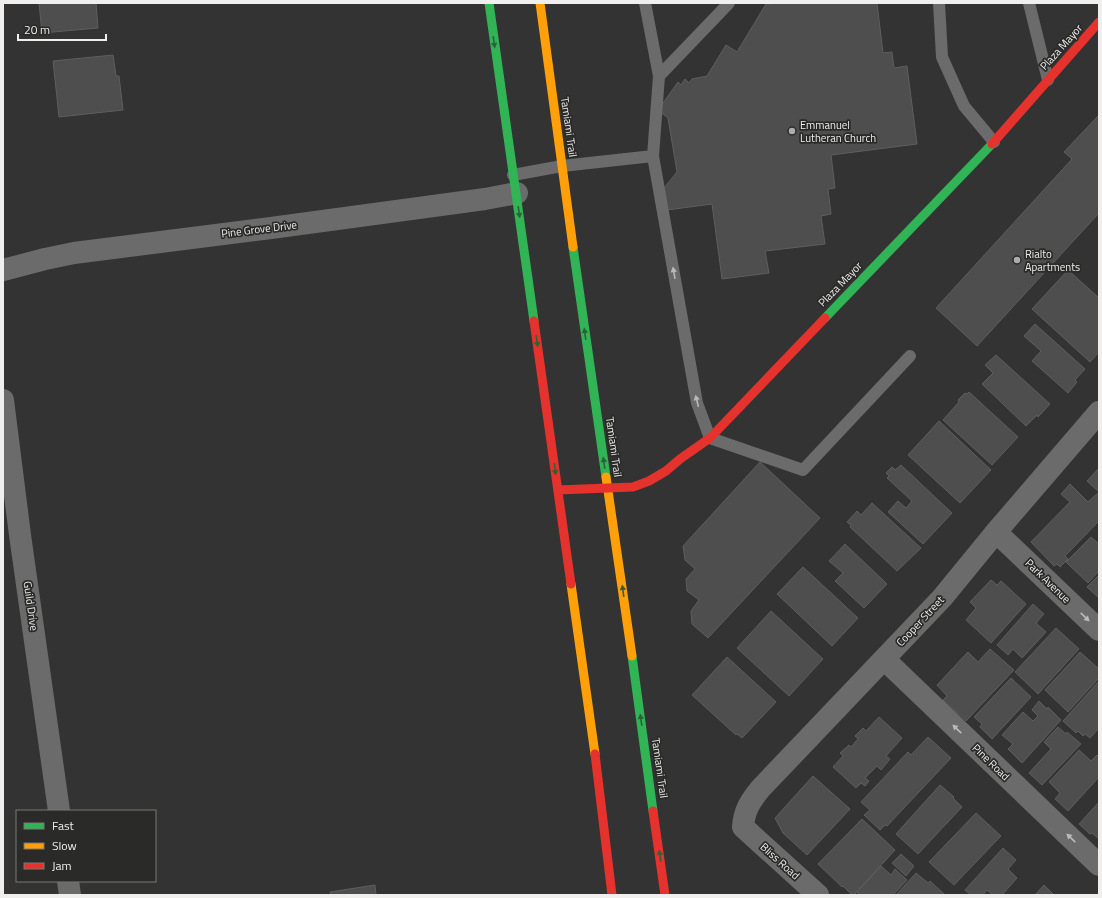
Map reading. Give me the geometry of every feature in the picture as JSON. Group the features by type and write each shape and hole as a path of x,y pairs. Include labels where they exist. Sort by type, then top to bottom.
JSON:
{"main road":[{"path":"489,3 597,767 612,895"},
{"name":"Tamiami Trail","path":"540,3 665,895"},
{"name":"Plaza Mayor","path":"558,490 633,487 649,481 666,471 680,458 710,438 994,142 1099,22"}],"street":[{"name":"Pine Grove Drive","path":"3,270 74,253 485,199 515,184"},
{"name":"Guild Drive","path":"3,400 21,543 59,810"},
{"name":"Cooper Street","path":"742,827 743,817 751,800 761,788 942,598 996,532 1099,412"},
{"name":"Park Avenue","path":"996,532 1099,630"},
{"name":"Pine Road","path":"884,659 1099,865"},
{"name":"Bliss Road","path":"742,827 818,895"},
{"path":"68,882 70,895"}],"lane":[{"path":"645,3 659,76 653,156 697,403 710,438 803,470 910,356"},
{"path":"659,76 729,3"},
{"path":"939,3 942,57 964,106 994,142"},
{"path":"1029,3 1048,80"},
{"path":"515,184 562,166 653,156"}],"building":[{"path":"39,3 96,3 98,28 42,33"},
{"name":"Emmanuel Lutheran Church","path":"877,3 883,53 892,52 894,68 907,66 917,144 831,155 835,188 828,189 831,214 821,216 825,244 765,251 769,273 722,279 712,204 667,210 664,188 677,172 668,118 658,110 678,82 681,85 685,79 689,83 692,79 707,76 726,45 737,52 766,4"},
{"path":"113,55 116,76 119,76 123,110 59,117 53,61"},
{"name":"Rialto Apartments","path":"1099,115 1099,213 977,346 936,308 1072,159 1064,152"},
{"path":"1068,270 1099,298 1099,352 1090,362 1032,309"},
{"path":"1035,324 1085,369 1075,380 1077,382 1068,393 1032,361 1041,351 1024,336"},
{"path":"996,355 1050,404 1038,417 1037,415 1026,426 982,384 993,373 985,365"},
{"path":"969,392 1018,437 992,465 943,420 959,402 958,400 965,393 967,394"},
{"path":"939,421 991,470 960,503 908,455"},
{"path":"760,462 820,518 708,638 692,624 691,611 699,600 687,591 686,579 695,569 685,560 683,546"},
{"path":"901,465 952,513 923,544 888,512 898,501 906,508 912,501 887,478 889,476 886,473 892,467 895,470"},
{"path":"1099,468 1099,492 1087,481"},
{"path":"1070,484 1088,502 1099,492 1099,521 1065,556 1068,559 1060,567 1057,564 1054,566 1031,542 1070,502 1061,494"},
{"path":"872,503 921,548 897,571 850,527 851,525 847,522 857,511 861,515"},
{"path":"1091,537 1099,544 1099,571 1088,583 1066,562"},
{"path":"845,544 887,584 864,608 835,581 843,573 829,561"},
{"path":"803,567 858,618 832,646 777,594"},
{"path":"1099,575 1099,598 1087,587"},
{"path":"991,580 997,585 1001,581 1026,604 991,643 966,620 976,608 970,602"},
{"path":"1033,604 1044,614 1036,623 1046,632 1022,658 1013,649 1008,655 997,645"},
{"path":"771,611 823,659 789,696 737,648"},
{"path":"1056,628 1079,649 1038,694 1015,672"},
{"path":"990,649 1014,670 966,721 943,700 947,696 937,685 968,652 978,662"},
{"path":"1080,652 1099,669 1099,678 1068,712 1045,690"},
{"path":"727,657 776,702 742,738 737,734 736,735 692,695"},
{"path":"1011,678 1031,697 992,739 980,727 982,724 974,717"},
{"path":"1099,681 1099,728 1090,738 1085,734 1083,736 1078,731 1076,733 1063,721"},
{"path":"1039,701 1047,709 1048,707 1061,720 1022,763 1008,749 1013,744 1002,735 1023,712 1033,721 1038,716 1032,710"},
{"path":"879,717 902,738 886,756 890,759 881,770 877,766 865,778 869,781 865,786 861,783 856,788 833,767 843,756 840,753 849,745 851,747 858,739 855,736 863,728 866,731"},
{"path":"1058,727 1066,734 1067,732 1081,744 1042,785 1029,773 1051,749 1044,742"},
{"path":"928,737 951,758 887,826 885,825 880,830 864,815 870,810 861,802 908,752 911,755"},
{"path":"1079,750 1091,761 1097,755 1099,757 1099,777 1068,811 1055,799 1060,793 1049,782"},
{"path":"813,776 850,809 807,855 783,833 775,818"},
{"path":"940,785 954,797 953,798 962,807 918,854 896,834"},
{"path":"1099,802 1099,839 1092,833 1090,834 1079,824"},
{"path":"976,813 1001,836 954,885 929,862"},
{"path":"862,819 895,850 854,895 852,895 818,864"},
{"path":"1003,848 1016,860 1008,869 1017,878 1002,895 993,895 987,890 983,895 971,895 965,890"},
{"path":"901,854 914,866 906,876 892,863"},
{"path":"881,866 891,875 895,869 907,880 893,895 860,895 857,892"},
{"path":"916,873 928,883 930,881 945,895 896,895"},
{"path":"375,885 376,895 331,895 330,892"},
{"path":"1044,885 1054,895 1035,895"}],"traffic: fast":[{"path":"489,3 534,321"},
{"path":"825,318 992,144"},
{"path":"573,247 606,477"},
{"path":"632,656 653,811"}],"traffic: slow":[{"path":"540,3 573,247"},
{"path":"606,477 632,656"},
{"path":"571,584 595,754"}],"traffic: jam":[{"path":"992,144 1099,22"},
{"path":"558,490 633,487 649,481 666,471 680,459 710,438 825,318"},
{"path":"534,321 571,584"},
{"path":"595,754 612,895"},
{"path":"653,811 665,895"}],"place":[{"name":"Emmanuel Lutheran Church","path":"792,131"},
{"name":"Rialto Apartments","path":"1017,260"}]}
